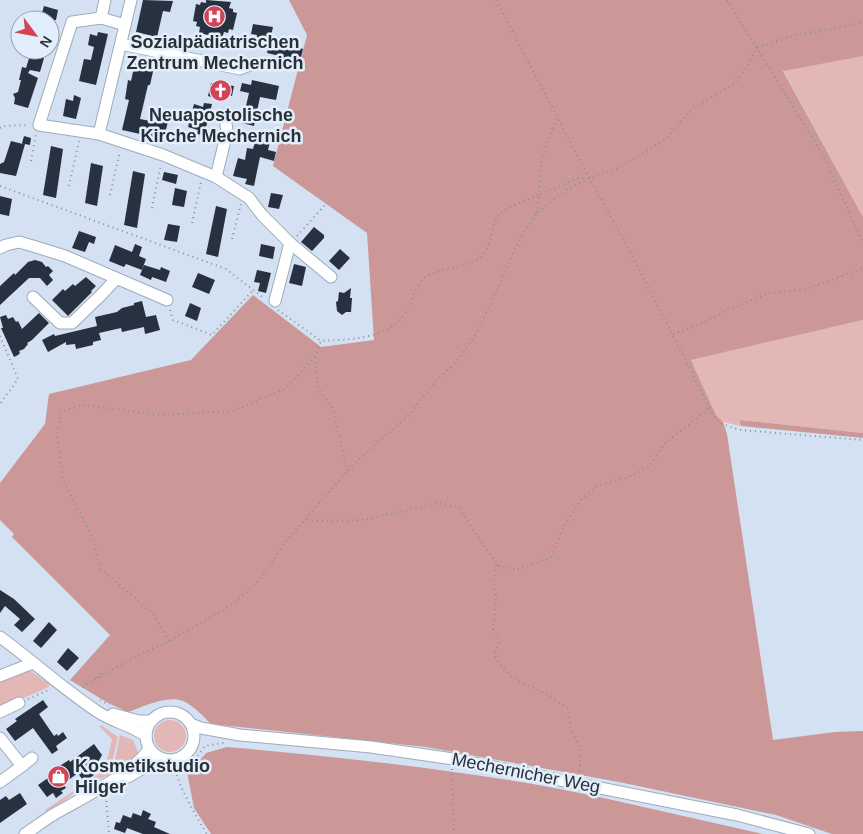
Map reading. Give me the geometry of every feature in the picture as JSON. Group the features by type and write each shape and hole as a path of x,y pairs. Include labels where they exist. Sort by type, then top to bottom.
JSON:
{"street":[{"path":"101,18 105,0"},
{"path":"99,134 131,0"},
{"path":"125,25 101,18 72,22 38,125 99,134 163,155 216,177 250,198 262,215 290,243 331,278"},
{"path":"121,44 240,69 255,63"},
{"path":"216,177 227,132 225,115"},
{"path":"0,248 19,242 33,246 64,256 167,300"},
{"path":"272,303 290,243"},
{"path":"33,297 60,323 72,323 116,279"},
{"path":"0,637 61,686 94,709 116,723 137,730 146,736"},
{"path":"0,676 33,663"},
{"path":"0,712 19,703"},
{"path":"94,709 150,722 146,736 149,748 159,763"},
{"name":"Mechernicher Weg","path":"150,722 156,716 171,712 179,714 191,724 201,728 240,735 371,747 453,759 737,815 809,834"},
{"path":"25,834 49,817 138,772 159,763 175,767 189,750 193,741 191,724"},
{"name":"Mechernicher Weg","path":"193,741 205,736 240,735"},
{"path":"0,738 22,766"},
{"path":"100,792 143,758 149,748"},
{"path":"0,782 32,758"}],"path":[{"path":"496,0 673,334 698,388 714,416 722,424 740,430 863,440"},
{"path":"727,0 823,155 863,243"},
{"path":"80,689 104,674 226,609 253,587 287,540 347,472 372,447 406,418 437,380 457,361 477,333 521,236 536,214 564,192 590,178 618,169 667,138 694,108 732,85 747,68 756,48 794,35 834,29 863,22"},
{"path":"536,214 542,161 557,117"},
{"path":"0,128 3,126 38,125 30,162"},
{"path":"69,186 82,131"},
{"path":"110,195 122,141"},
{"path":"152,208 163,155"},
{"path":"192,223 204,172"},
{"path":"0,186 226,270 272,303 319,341 322,341 374,335 392,326 406,312 417,286 424,278 436,271 479,258 486,251 498,215 508,208 578,178 590,178"},
{"path":"232,239 243,194"},
{"path":"290,243 325,205"},
{"path":"673,334 698,325 725,311 769,293 804,290 863,268"},
{"path":"167,300 173,320 212,335 253,290"},
{"path":"0,336 18,379 0,404"},
{"path":"169,641 153,614 100,568 93,538 63,480 57,438 62,412 83,405 160,415 234,410 286,388 316,357 322,341"},
{"path":"316,357 318,390 332,406 347,472"},
{"path":"496,565 516,570 550,558 564,524 581,500 596,486 626,478 649,466 665,443 710,408"},
{"path":"306,520 364,520 438,503 458,507 496,565 493,630 499,637 500,644 495,653 495,658 512,678 548,695 568,709 571,729 580,748 580,768 576,782"},
{"path":"19,703 55,688"},
{"path":"159,763 175,767 195,760 205,746 228,743"},
{"path":"453,759 454,834"},
{"path":"175,767 181,788 191,809 207,834"},
{"path":"100,792 109,834"}],"shaded area":[{"path":"289,0 863,0 863,56 783,71 863,217 863,320 691,360 716,415 723,422 727,434 773,740 835,732 863,731 863,834 832,834 776,815 619,782 426,747 211,724 198,711 183,701 169,699 128,712 108,703 70,680 110,635 12,537 14,534 0,520 0,483 45,424 49,394 191,360 253,295 321,347 374,340 367,233 273,166 307,35"},
{"path":"863,56 863,217 783,70"},
{"path":"863,320 863,433 741,420 741,426 723,422 716,415 691,360"},
{"path":"740,420 863,433 863,438 741,426"},
{"path":"29,670 49,684 49,687 0,708 0,678"},
{"path":"170,720 176,721 181,725 185,730 185,742 181,747 176,751 170,752 164,751 159,747 155,742 154,736 155,730 159,725 164,721"},
{"path":"101,725 118,737 109,775 86,785 48,812 45,810 105,770 112,739 100,727"},
{"path":"120,735 133,740 140,757 112,774"},
{"path":"227,747 380,762 533,784 619,801 763,834 211,834 194,808 187,772 206,753"}],"building":[{"path":"143,0 173,1 170,12 163,11 157,37 136,32"},
{"name":"Sozialpädiatrischen Zentrum Mechernich","path":"206,0 231,2 229,8 237,13 233,30 229,29 228,33 224,32 222,38 199,33 200,27 196,26 197,22 193,21 196,4 206,3"},
{"path":"44,6 58,10 43,10"},
{"path":"253,24 273,27 271,36 285,39 284,43 303,49 300,61 294,60 293,63 280,60 280,56 267,53 269,44 256,41 257,35 251,34"},
{"path":"98,32 108,34 96,85 79,81 84,59 91,60 94,47 88,45 90,34 97,36"},
{"path":"28,60 43,60 40,72 30,70 28,73 38,78 28,108 14,104 15,98 13,94 18,92 22,67 26,68"},
{"path":"135,63 154,67 140,119 156,122 158,116 169,118 165,133 169,134 167,142 122,130 129,100 125,99 128,80 131,81"},
{"path":"252,80 279,86 276,100 260,97 254,126 242,123 249,93 240,91 242,83 251,85"},
{"name":"Neuapostolische Kirche Mechernich","path":"211,83 234,86 232,96 227,95 222,100 208,96"},
{"path":"74,95 81,98 76,119 63,116 66,99 73,101"},
{"path":"204,103 212,104 204,135 197,134 198,130 188,127 194,104 203,107"},
{"path":"24,136 31,138 30,145 25,144 16,176 0,173 0,164 4,162 11,141 23,144"},
{"path":"256,138 270,142 268,150 276,152 274,161 260,157 254,186 245,184 247,179 233,176 238,158 245,160 247,148 253,149"},
{"path":"51,146 63,149 56,198 43,195"},
{"path":"91,163 103,166 97,206 85,203"},
{"path":"133,171 145,174 137,228 124,225"},
{"path":"164,172 178,175 176,184 162,180"},
{"path":"175,188 187,191 184,207 172,205"},
{"path":"271,193 283,195 279,209 268,207"},
{"path":"0,196 12,199 9,216 0,214"},
{"path":"216,206 227,209 218,257 206,254"},
{"path":"168,224 180,226 177,242 164,240"},
{"path":"314,227 324,235 324,238 312,251 301,242"},
{"path":"79,231 96,237 94,244 89,242 85,252 72,248"},
{"path":"135,244 142,247 139,256 146,259 142,270 126,264 124,267 109,261 115,245 132,252"},
{"path":"261,244 275,247 273,259 259,256"},
{"path":"340,249 350,258 339,270 329,261"},
{"path":"35,260 42,262 53,271 49,275 53,280 47,286 40,278 29,278 0,305 0,286 28,262"},
{"path":"294,264 306,267 302,286 289,283"},
{"path":"144,265 160,270 161,267 170,271 166,282 152,277 151,280 140,275"},
{"path":"257,270 271,273 266,293 258,291 260,283 254,282"},
{"path":"198,273 215,280 209,294 192,287"},
{"path":"86,277 96,286 68,316 52,300 63,289 65,291 73,284 75,286"},
{"path":"351,288 351,312 346,312 342,315 337,311 336,302 338,301 339,292 344,293"},
{"path":"142,301 146,317 156,315 160,330 145,334 144,327 122,332 121,328 99,333 101,340 93,342 93,345 76,349 75,344 66,345 66,342 48,352 42,340 54,334 55,336 97,326 95,317 117,312 122,308"},
{"path":"190,303 201,308 197,321 185,316"},
{"path":"39,313 49,323 14,357 1,328 3,328 0,317 6,315 8,319 13,317 16,322 18,321 22,329"},
{"path":"0,590 14,599 35,619 22,632 14,625 20,619 5,606 0,613"},
{"path":"49,622 57,630 41,648 33,641"},
{"path":"68,648 79,658 67,671 57,662"},
{"path":"43,700 48,707 39,714 54,736 57,734 58,736 63,732 67,738 56,746 58,750 52,754 33,728 15,741 6,729 17,721 15,719"},
{"path":"94,744 102,755 94,765 97,768 92,772 94,775 84,782 78,773 63,784 66,788 61,791 63,793 56,798 53,793 47,797 38,785 55,773 58,767 69,760 70,762"},
{"path":"20,793 27,804 0,823 0,800 6,796 9,800"},
{"path":"143,810 151,814 148,819 156,822 154,827 170,834 143,834 127,828 125,833 114,829 116,822 120,823 123,815 131,818 133,813 141,816"}],"place":[{"name":"Sozialpädiatrischen Zentrum Mechernich","path":"215,17"},
{"name":"Neuapostolische Kirche Mechernich","path":"221,90"},
{"name":"Kosmetikstudio Hilger","path":"59,776"}]}
